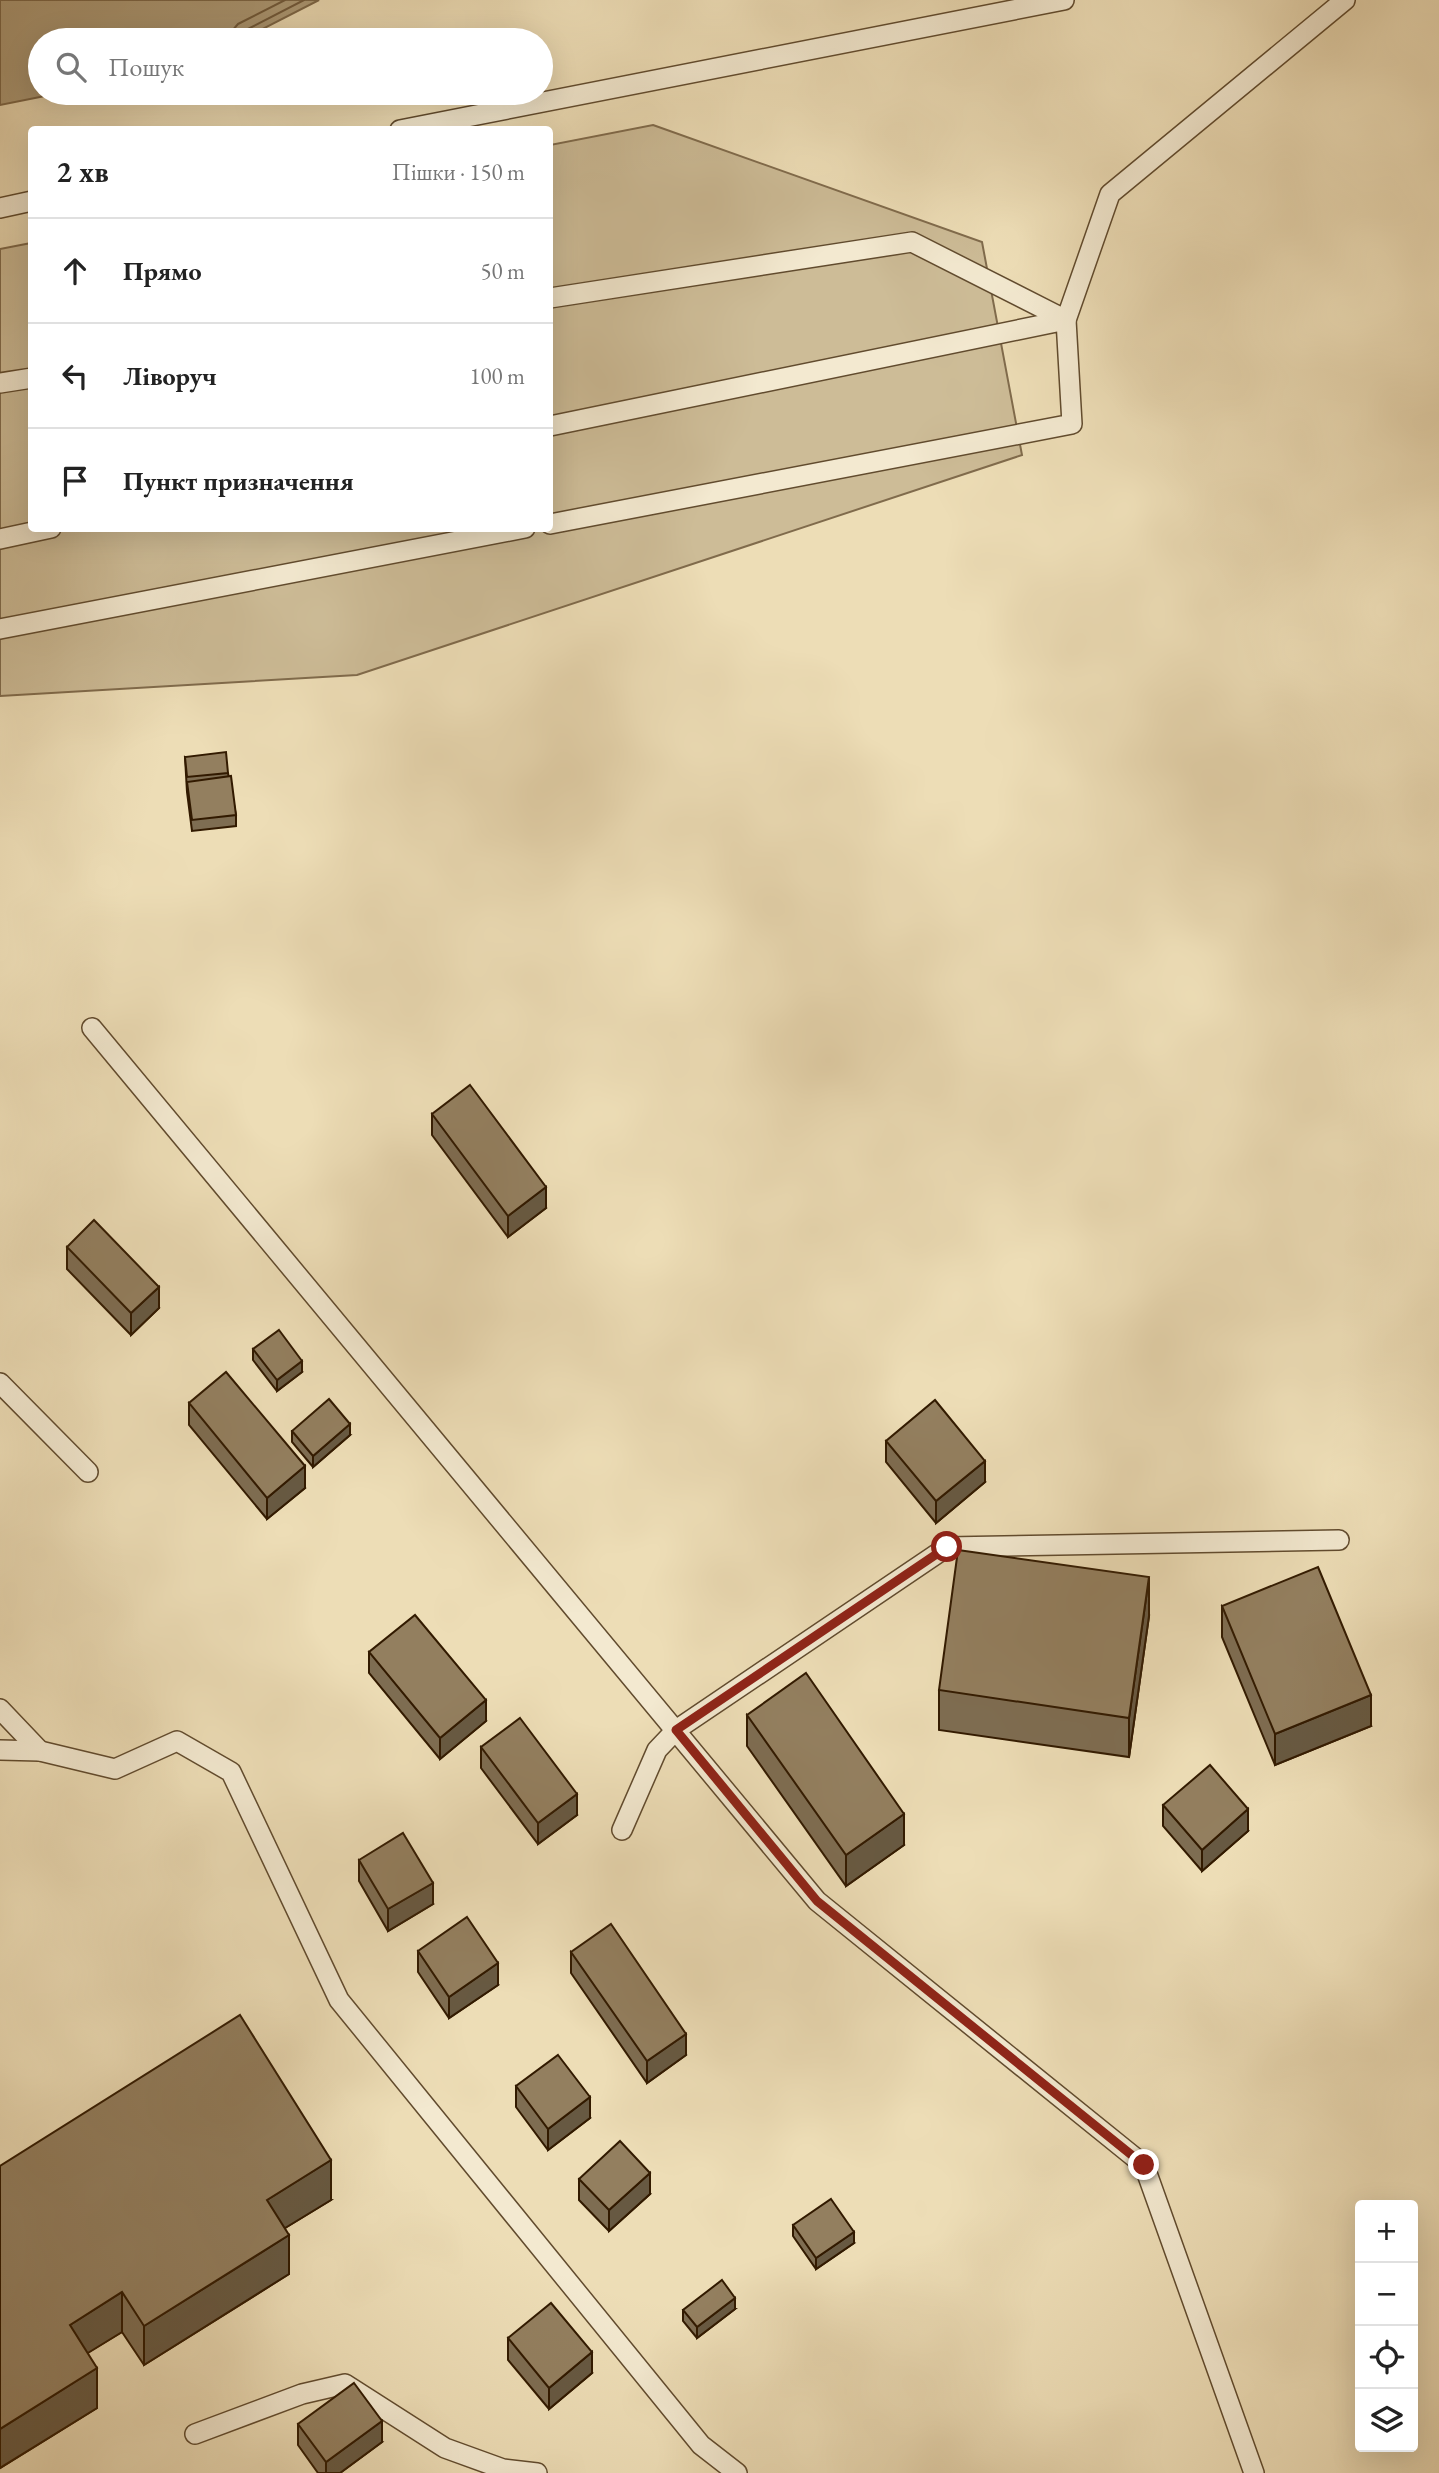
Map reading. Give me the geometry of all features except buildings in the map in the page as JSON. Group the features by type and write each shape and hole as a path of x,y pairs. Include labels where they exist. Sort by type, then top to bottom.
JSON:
{"lane":[{"path":"553,100 1064,0"},
{"path":"553,523 1072,424 1066,320 1110,194 1345,0"},
{"path":"420,126 528,105"},
{"path":"0,208 28,202"},
{"path":"553,298 912,242 1066,320"},
{"path":"553,425 1066,320"},
{"path":"0,383 28,379"},
{"path":"0,539 32,532"},
{"path":"0,629 504,532"},
{"path":"92,1028 817,1901 1144,2165 1255,2473"},
{"path":"0,1383 88,1472"},
{"path":"622,1830 657,1750 676,1730 947,1547 1339,1540"},
{"path":"0,1709 40,1751"},
{"path":"0,1750 40,1751 114,1769 177,1741 231,1772 339,2000 701,2445 737,2473"},
{"path":"195,2434 302,2394 345,2384 445,2448 503,2469 537,2473"}],"shaded area":[{"path":"653,125 982,242 1022,455 357,675 0,696 0,249 28,244 28,532 553,532 553,144"}],"water":[{"path":"0,0 319,0 264,28 28,28 28,99 0,105"}],"route":[{"path":"947,1547 676,1730 817,1901 1144,2165"}]}
